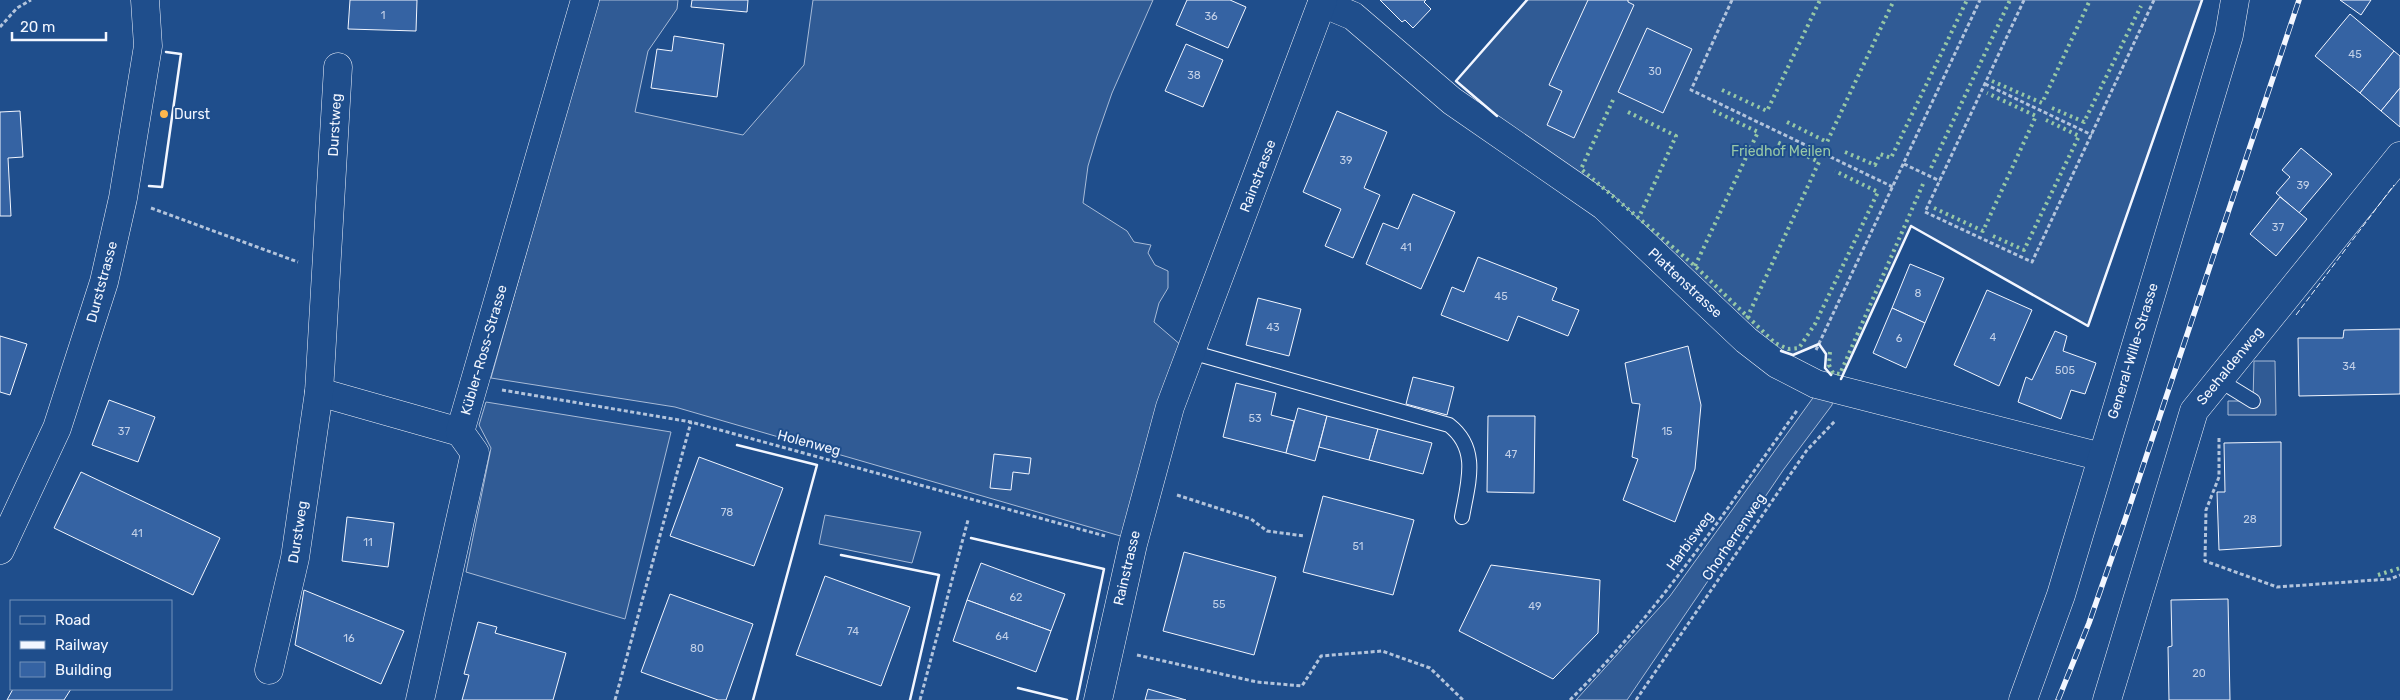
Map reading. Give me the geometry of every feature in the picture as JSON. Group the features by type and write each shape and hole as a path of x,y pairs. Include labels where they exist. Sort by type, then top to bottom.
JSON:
{"street":[{"name":"Durststrasse","path":"0,550 57,428 104,282 123,198 148,46 145,0"},
{"name":"Kübler-Ross-Strasse","path":"420,700 475,453 460,432 585,0"},
{"name":"General-Wille-Strasse","path":"2023,700 2061,595 2226,44 2235,0"},
{"name":"Plattenstrasse","path":"1322,2 1353,16 1452,101 1604,206 1746,340 1777,364 1810,381 1860,396 2102,457"},
{"name":"Rainstrasse","path":"1098,700 1133,544 1160,440 1322,2"},
{"name":"Durstweg","path":"269,670 295,558 319,392 338,67"},
{"name":"Seehaldenweg","path":"2107,700 2194,412 2400,156"},
{"path":"319,392 460,432"}],"lane":[{"path":"1191,352 1449,425 1459,433 1467,445 1470,461 1462,517"},
{"path":"2219,380 2253,401"}],"path":[{"path":"0,27 17,8 31,0"},
{"path":"1732,0 1691,90 1893,187"},
{"name":"Harbisweg","path":"1570,700 1617,652 1667,593 1810,381 1893,187 1980,0"},
{"path":"2024,0 1925,212 2032,262 2154,0"},
{"path":"1985,84 2092,135"},
{"path":"1904,164 1940,181"},
{"path":"123,198 326,273"},
{"name":"Holenweg","path":"474,386 691,422 1133,544"},
{"name":"Chorherrenweg","path":"1636,700 1807,450 1860,396"},
{"path":"615,700 691,422"},
{"path":"2219,428 2219,477 2206,510 2205,560 2277,586 2390,579 2400,575"},
{"path":"1171,494 1251,519 1268,531 1304,536"},
{"path":"920,700 968,520"},
{"path":"1134,654 1257,682 1302,686 1321,656 1382,651 1430,668 1464,700"}],"shaded area":[{"path":"597,0 678,0 677,9 648,51 635,112 743,135 804,65 813,0 1153,0 1112,93 1097,136 1088,166 1083,203 1127,231 1134,242 1151,245 1148,253 1155,265 1168,271 1168,288 1159,303 1154,322 1182,346 1124,537 675,407 491,378"},
{"name":"Friedhof Meilen","path":"1527,0 2202,0 2088,326 1911,226 1840,381 1833,378 1825,368 1826,354 1819,344 1793,355 1774,347 1456,81"},
{"path":"2254,361 2275,361 2276,415 2228,415 2228,401 2253,401"},
{"path":"1815,395 1833,400 1832,405 1784,469 1627,700 1576,700 1670,596"},
{"path":"486,402 671,432 625,619 466,572 491,448 479,425"},
{"path":"825,515 921,532 912,563 819,544"}],"building":[{"path":"350,0 417,0 416,31 348,29"},
{"path":"692,0 748,0 747,12 691,7"},
{"path":"1187,0 1230,0 1246,7 1228,48 1176,25"},
{"path":"1380,0 1426,0 1424,2 1431,9 1413,28 1405,20 1402,22"},
{"path":"1588,0 1628,0 1628,2 1634,5 1574,138 1547,125 1562,91 1549,85"},
{"path":"2340,0 2371,0 2361,15"},
{"path":"2350,14 2394,51 2360,93 2315,56"},
{"path":"1647,28 1692,49 1663,113 1618,92"},
{"path":"674,36 724,44 717,97 651,88 657,49 672,51"},
{"path":"1186,44 1223,60 1203,107 1165,91"},
{"path":"2394,51 2400,56 2400,88 2381,111 2360,93"},
{"path":"2400,88 2400,127 2381,111"},
{"path":"20,111 23,157 8,158 11,216 0,216 0,112"},
{"path":"1337,111 1387,132 1364,188 1380,195 1353,258 1325,246 1341,209 1303,192"},
{"path":"2301,148 2332,174 2299,213 2276,193 2290,177 2282,170"},
{"path":"1413,194 1455,212 1421,289 1366,264 1383,223 1398,229"},
{"path":"2280,197 2307,219 2276,256 2250,234"},
{"path":"1478,257 1557,288 1552,300 1579,310 1568,336 1518,316 1508,341 1441,315 1452,287 1464,292"},
{"path":"1910,264 1944,278 1925,323 1892,308"},
{"path":"1987,290 2032,310 1999,386 1954,365"},
{"path":"1258,298 1301,309 1289,356 1246,345"},
{"path":"1892,308 1925,323 1906,368 1873,353"},
{"path":"2400,329 2400,394 2299,396 2298,338 2343,338 2344,330"},
{"path":"2055,331 2067,336 2063,351 2096,363 2085,394 2071,390 2061,419 2018,402 2026,377 2032,380"},
{"path":"0,336 27,344 10,395 0,392"},
{"path":"1688,346 1701,405 1695,469 1675,522 1623,500 1638,459 1632,457 1640,404 1632,403 1625,363"},
{"path":"1413,377 1454,387 1447,415 1406,404"},
{"path":"1236,383 1276,393 1271,415 1294,421 1286,453 1223,437"},
{"path":"109,400 155,417 138,462 92,445"},
{"path":"1298,408 1327,416 1315,461 1286,453"},
{"path":"1327,416 1378,429 1369,460 1319,447"},
{"path":"1488,416 1535,416 1534,493 1487,492"},
{"path":"1378,429 1432,443 1423,474 1369,460"},
{"path":"2281,442 2281,546 2219,550 2217,492 2225,492 2224,443"},
{"path":"994,454 1031,458 1029,474 1013,472 1011,490 990,488"},
{"path":"699,457 783,488 754,566 670,536"},
{"path":"81,472 220,538 193,595 54,528"},
{"path":"1323,496 1414,520 1393,595 1303,572"},
{"path":"347,517 394,523 388,567 342,561"},
{"path":"1184,552 1276,577 1254,655 1163,631"},
{"path":"981,563 1065,594 1051,631 967,600"},
{"path":"1491,565 1600,580 1598,633 1553,679 1459,631"},
{"path":"825,576 910,607 881,686 796,655"},
{"path":"304,590 404,631 381,684 295,645"},
{"path":"670,594 753,624 726,700 718,700 641,672"},
{"path":"2228,599 2230,700 2169,700 2168,647 2172,646 2171,600"},
{"path":"967,600 1051,631 1036,672 953,641"},
{"path":"478,622 497,627 495,633 566,653 553,700 462,700 469,675 464,674"},
{"path":"1148,689 1186,700 1145,700"},
{"path":"12,690 70,690 64,700 7,700"}],"railway":[{"path":"2058,700 2089,623 2126,517 2299,0"}],"hedge":[{"path":"1722,90 1767,111 1820,0"},
{"path":"1787,122 1827,142 1894,0"},
{"path":"1845,152 1875,165 1880,154 1891,158 1967,0"},
{"path":"1931,168 2010,0"},
{"path":"1992,81 2042,103 2090,0"},
{"path":"2052,108 2084,122 2141,6"},
{"path":"1934,208 1983,231 2036,116 1987,93"},
{"path":"1613,100 1581,169 1695,266 1775,343 1788,349 1799,348 1815,324 1878,192 1835,171"},
{"path":"1695,266 1758,132 1712,110"},
{"path":"1628,112 1676,136 1639,217"},
{"path":"1993,236 2024,250 2079,136 2046,120"},
{"path":"1747,318 1819,162 1777,142"},
{"path":"1830,352 1829,365 1833,373 1840,374 1923,184"},
{"path":"2378,575 2400,568"}],"fence":[{"path":"2296,315 2394,185"}],"wall":[{"path":"1497,116 1456,81 1527,0"},
{"path":"1841,379 1911,226 2088,326 2202,0"},
{"path":"149,186 162,187 181,54 166,52"},
{"path":"1781,351 1793,355 1819,344 1826,354 1825,368 1831,375"},
{"path":"737,445 817,465 753,700"},
{"path":"971,538 1104,569 1077,700"},
{"path":"841,555 939,575 910,700"},
{"path":"1018,688 1067,700"}],"place":[{"name":"Durst","path":"164,114"}]}
